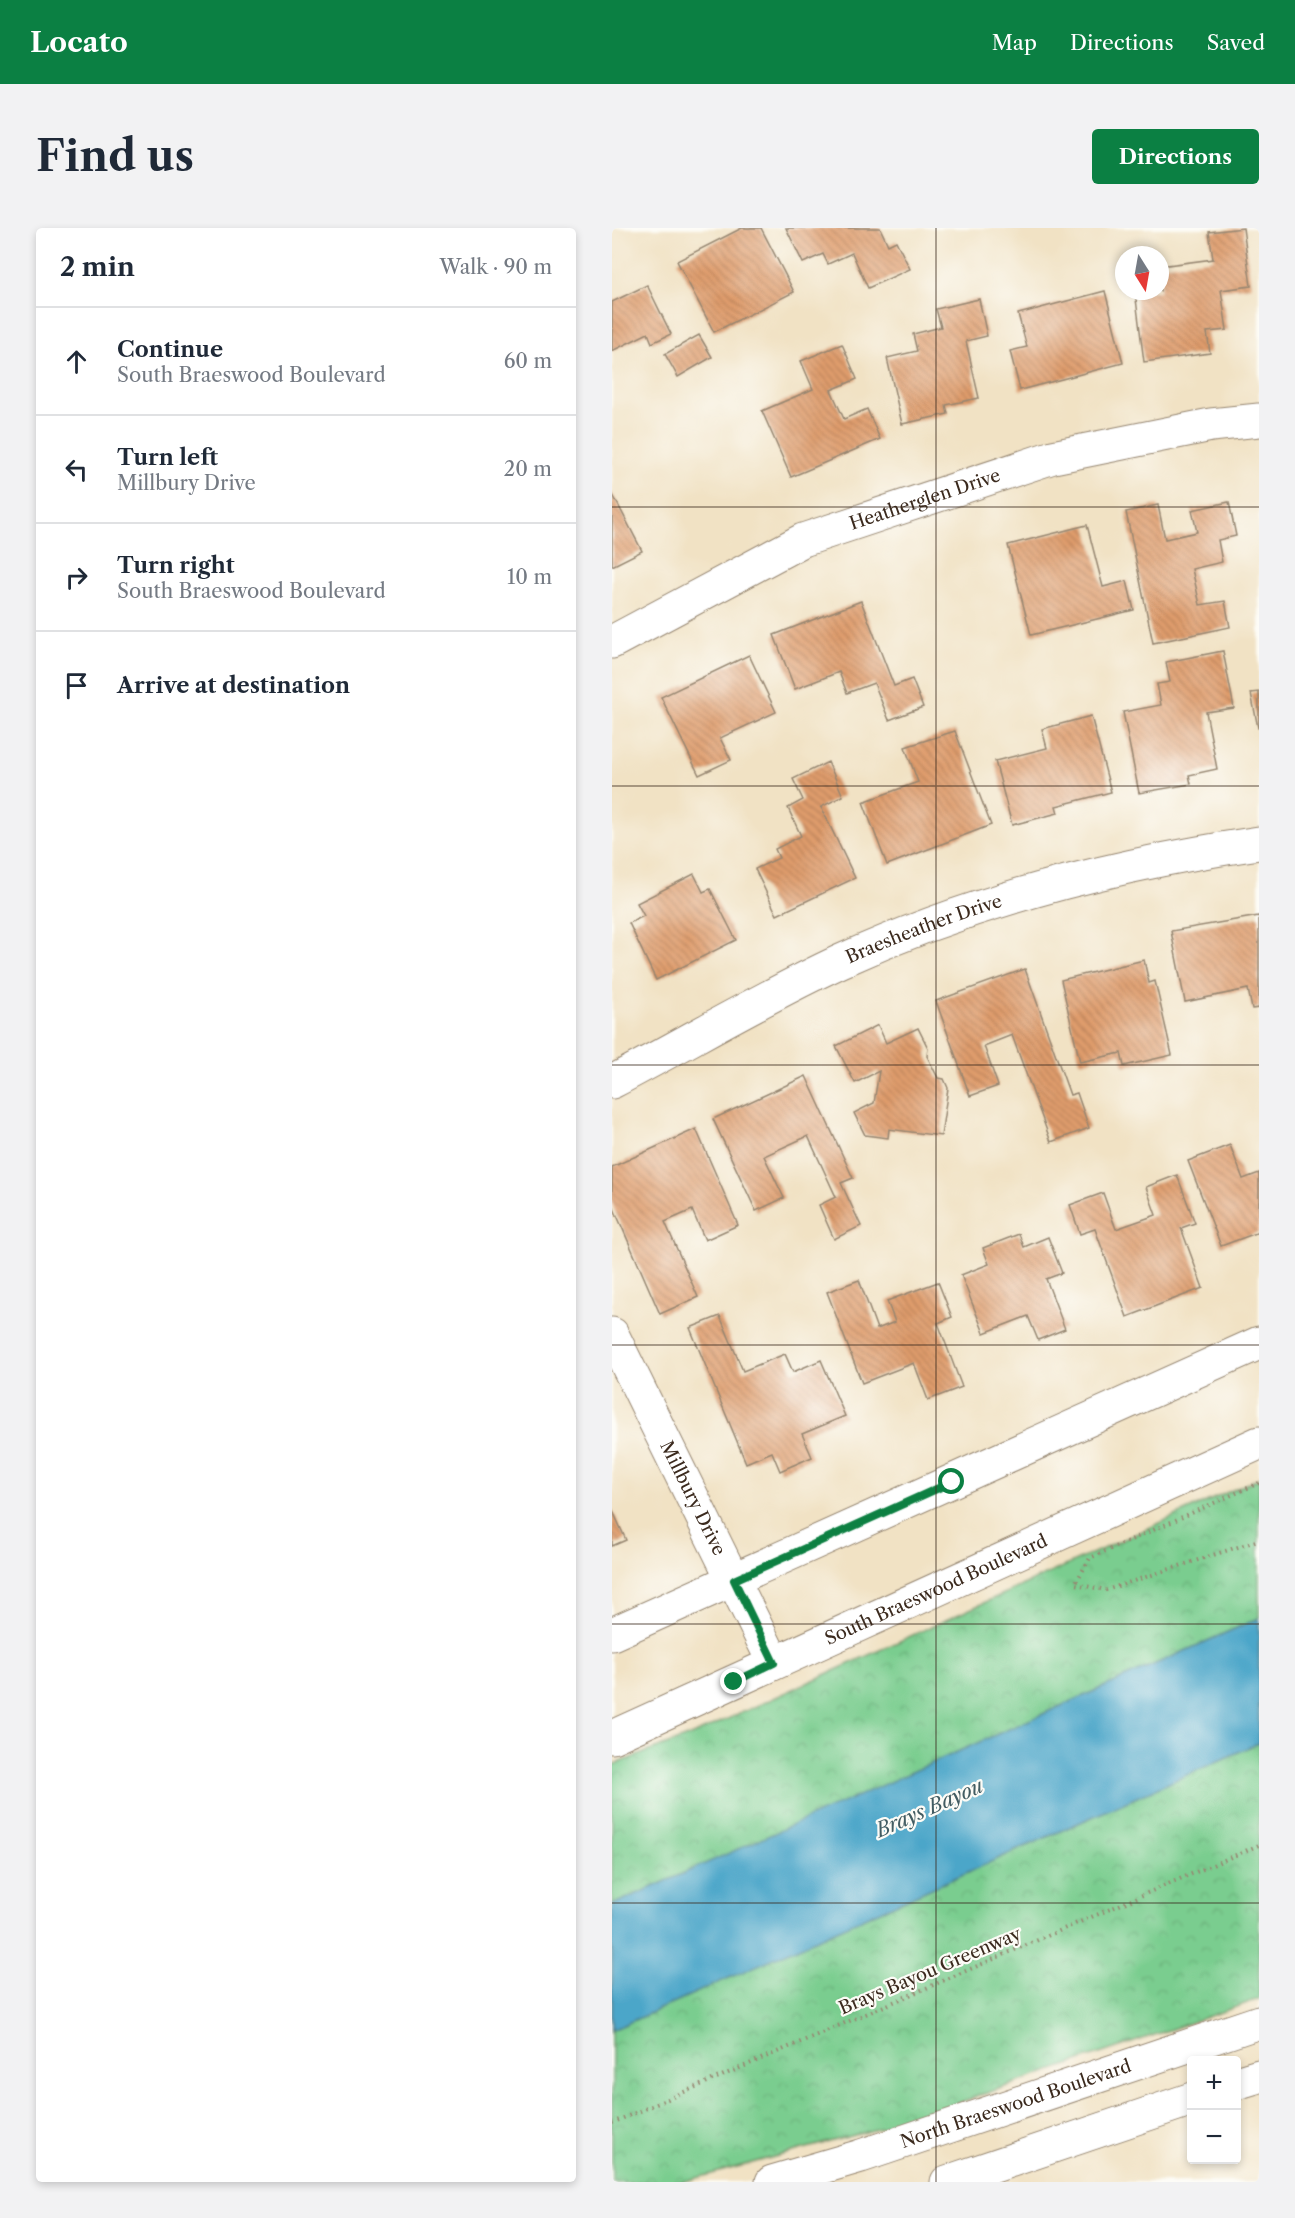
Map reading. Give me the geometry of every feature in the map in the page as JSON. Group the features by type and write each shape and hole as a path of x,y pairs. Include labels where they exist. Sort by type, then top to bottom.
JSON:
{"main road":[{"name":"Heatherglen Drive","path":"612,642 802,540 1053,457 1210,425 1259,420"},
{"name":"Braesheather Drive","path":"612,1082 840,962 916,930 1004,900 1106,871 1200,851 1259,843"},
{"name":"Millbury Drive","path":"612,1334 774,1663"},
{"path":"612,1634 1259,1344"},
{"name":"South Braeswood Boulevard","path":"612,1737 1259,1443"},
{"name":"North Braeswood Boulevard","path":"772,2182 873,2152 1259,2022"},
{"path":"1241,2082 1259,2076"},
{"path":"947,2182 1187,2100"}],"path":[{"path":"1259,1483 1090,1557 1075,1584 1106,1590 1259,1540"},
{"name":"Brays Bayou Greenway","path":"612,2123 1259,1845"}],"green space":[{"path":"1259,1478 1259,1999 903,2122 682,2182 612,2182 612,1765 690,1736"}],"water":[{"name":"Brays Bayou","path":"1259,1618 1259,1743 612,2030 612,1905"}],"building":[{"path":"742,228 761,228 794,292 714,332 677,261"},
{"path":"786,228 880,228 888,245 896,241 910,269 868,288 852,253 828,264 823,254 803,263"},
{"path":"1243,228 1251,286 1221,290 1227,330 1207,332 1210,353 1144,362 1136,300 1169,300 1169,265 1213,259 1209,232"},
{"path":"647,285 671,334 652,343 648,333 612,351 612,302"},
{"path":"1105,291 1123,363 1020,390 1010,351 1027,347 1018,314"},
{"path":"979,299 987,336 966,341 979,398 946,405 948,414 902,424 887,358 917,351 913,334 941,327 936,309"},
{"path":"699,335 712,357 678,377 665,354"},
{"path":"842,344 857,379 831,390 844,419 867,409 880,439 791,477 762,411 813,389 801,361"},
{"path":"612,493 642,551 612,566"},
{"path":"1229,502 1236,536 1218,540 1222,562 1192,569 1200,605 1225,601 1230,627 1153,643 1126,512 1158,505 1165,539 1197,532 1192,510"},
{"path":"1087,525 1103,587 1127,581 1134,610 1031,635 1008,545"},
{"path":"861,601 894,686 912,679 923,707 889,720 874,683 847,693 839,672 795,689 774,635"},
{"path":"1223,651 1234,708 1206,712 1217,769 1189,775 1191,784 1139,793 1123,712 1161,705 1157,684 1170,682 1166,662"},
{"path":"749,655 776,712 720,738 731,760 699,775 661,697"},
{"path":"1259,692 1259,728 1258,728 1251,693"},
{"path":"1091,716 1111,792 1056,806 1058,813 1012,825 995,761 1047,748 1042,729"},
{"path":"955,731 991,825 887,865 863,802 918,782 905,747"},
{"path":"828,762 843,796 821,807 855,878 777,915 755,869 779,858 775,849 801,836 788,808 803,800 793,779"},
{"path":"694,874 703,892 710,889 736,940 656,980 629,923 644,916 637,903"},
{"path":"1259,916 1259,1008 1252,1009 1248,989 1185,1002 1171,931"},
{"path":"1144,960 1149,983 1155,981 1172,1055 1124,1066 1121,1053 1080,1062 1061,980"},
{"path":"1025,969 1070,1095 1077,1093 1089,1128 1051,1142 1012,1035 984,1046 998,1086 970,1096 936,1001"},
{"path":"878,1025 886,1043 918,1028 928,1048 927,1056 938,1078 944,1079 948,1088 941,1136 889,1129 888,1138 865,1135 854,1113 874,1103 879,1071 855,1083 836,1046"},
{"path":"806,1076 853,1178 841,1183 861,1226 834,1239 819,1205 836,1197 808,1136 764,1156 784,1198 756,1211 713,1119"},
{"path":"696,1129 738,1225 705,1240 692,1210 665,1222 698,1297 660,1314 612,1204 612,1167"},
{"path":"1230,1145 1243,1179 1259,1173 1259,1232 1221,1246 1188,1161"},
{"path":"1177,1175 1195,1223 1181,1228 1203,1288 1127,1317 1095,1229 1080,1234 1070,1205 1103,1193 1116,1229 1156,1215 1146,1187"},
{"path":"1019,1234 1024,1247 1048,1237 1062,1273 1046,1279 1065,1329 1038,1340 1028,1316 984,1333 961,1275 989,1264 983,1248"},
{"path":"859,1280 877,1329 895,1322 887,1301 938,1282 952,1317 938,1323 962,1387 928,1400 914,1363 862,1383 827,1292"},
{"path":"720,1316 743,1371 785,1354 793,1372 821,1360 845,1416 802,1434 812,1457 780,1471 772,1452 746,1463 690,1328"},
{"path":"612,1509 626,1540 612,1546"}],"route":[{"path":"734,1682 774,1663 734,1580 952,1482"}]}
